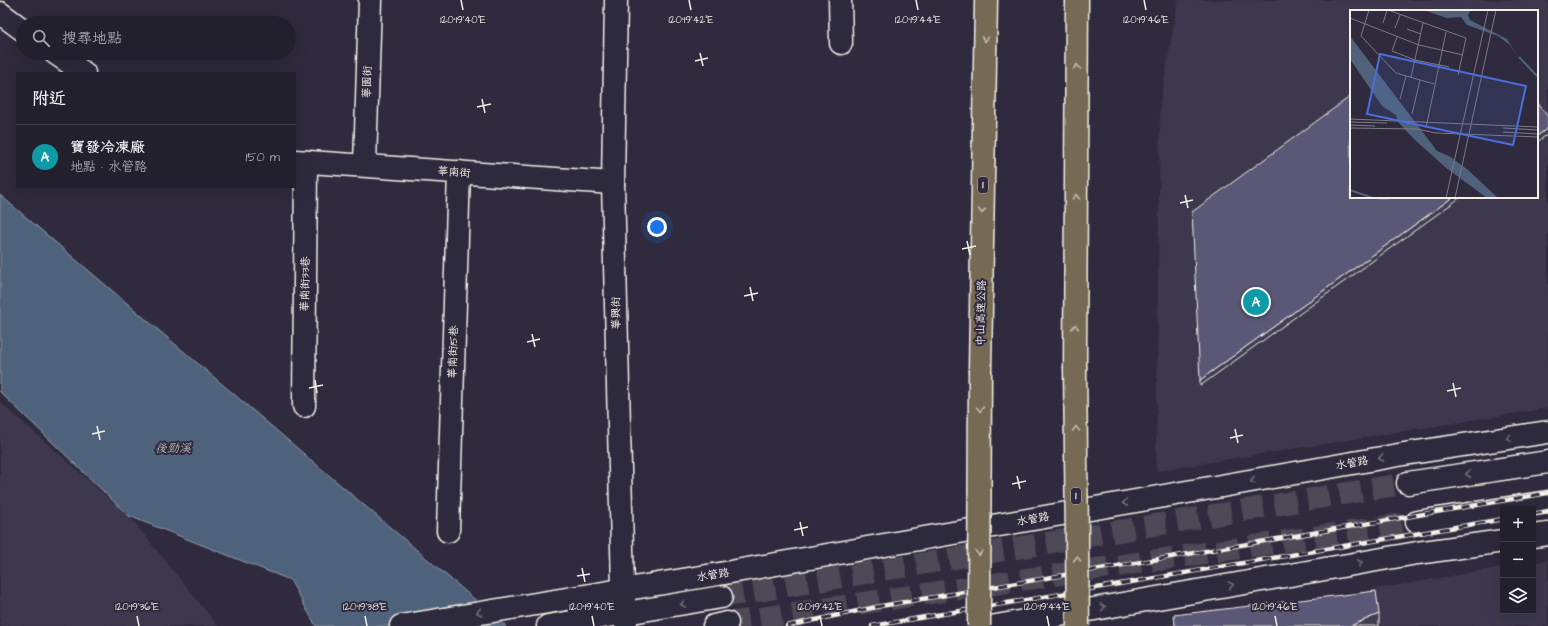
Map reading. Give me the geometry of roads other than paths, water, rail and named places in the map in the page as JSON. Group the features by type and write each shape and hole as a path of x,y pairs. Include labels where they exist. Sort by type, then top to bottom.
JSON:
{"highway":[{"name":"中山高速公路","path":"979,626 980,370 986,0"},
{"name":"1","path":"1077,0 1075,366 1078,626"}],"street":[{"name":"華園街","path":"365,165 370,0"},
{"name":"華興街","path":"616,0 613,183 625,620"},
{"path":"840,0 841,43"},
{"path":"0,13 16,25"},
{"path":"65,60 83,72"},
{"name":"華南街","path":"301,162 365,165 613,183"},
{"name":"華南街33巷","path":"301,162 304,406"},
{"name":"華南街15巷","path":"448,531 459,172"},
{"name":"水管路","path":"401,626 719,574 1396,456 1548,432"},
{"path":"1408,483 1548,462"},
{"path":"1417,522 1548,502"},
{"path":"1536,536 1548,534"},
{"path":"996,626 1409,555 1500,541"},
{"path":"548,626 625,620 721,597"}],"water":[{"name":"後勁溪","path":"0,195 506,626 316,626 290,580 129,516 0,392"}],"tunnel":[{"path":"721,597 1408,483"},
{"path":"727,623 1417,522"}],"railway":[{"path":"787,626 881,606 1548,493"},
{"path":"1536,513 1548,511"},
{"path":"872,626 1500,520"}],"place":[{"name":"寶發冷凍廠","path":"1256,302"}]}
